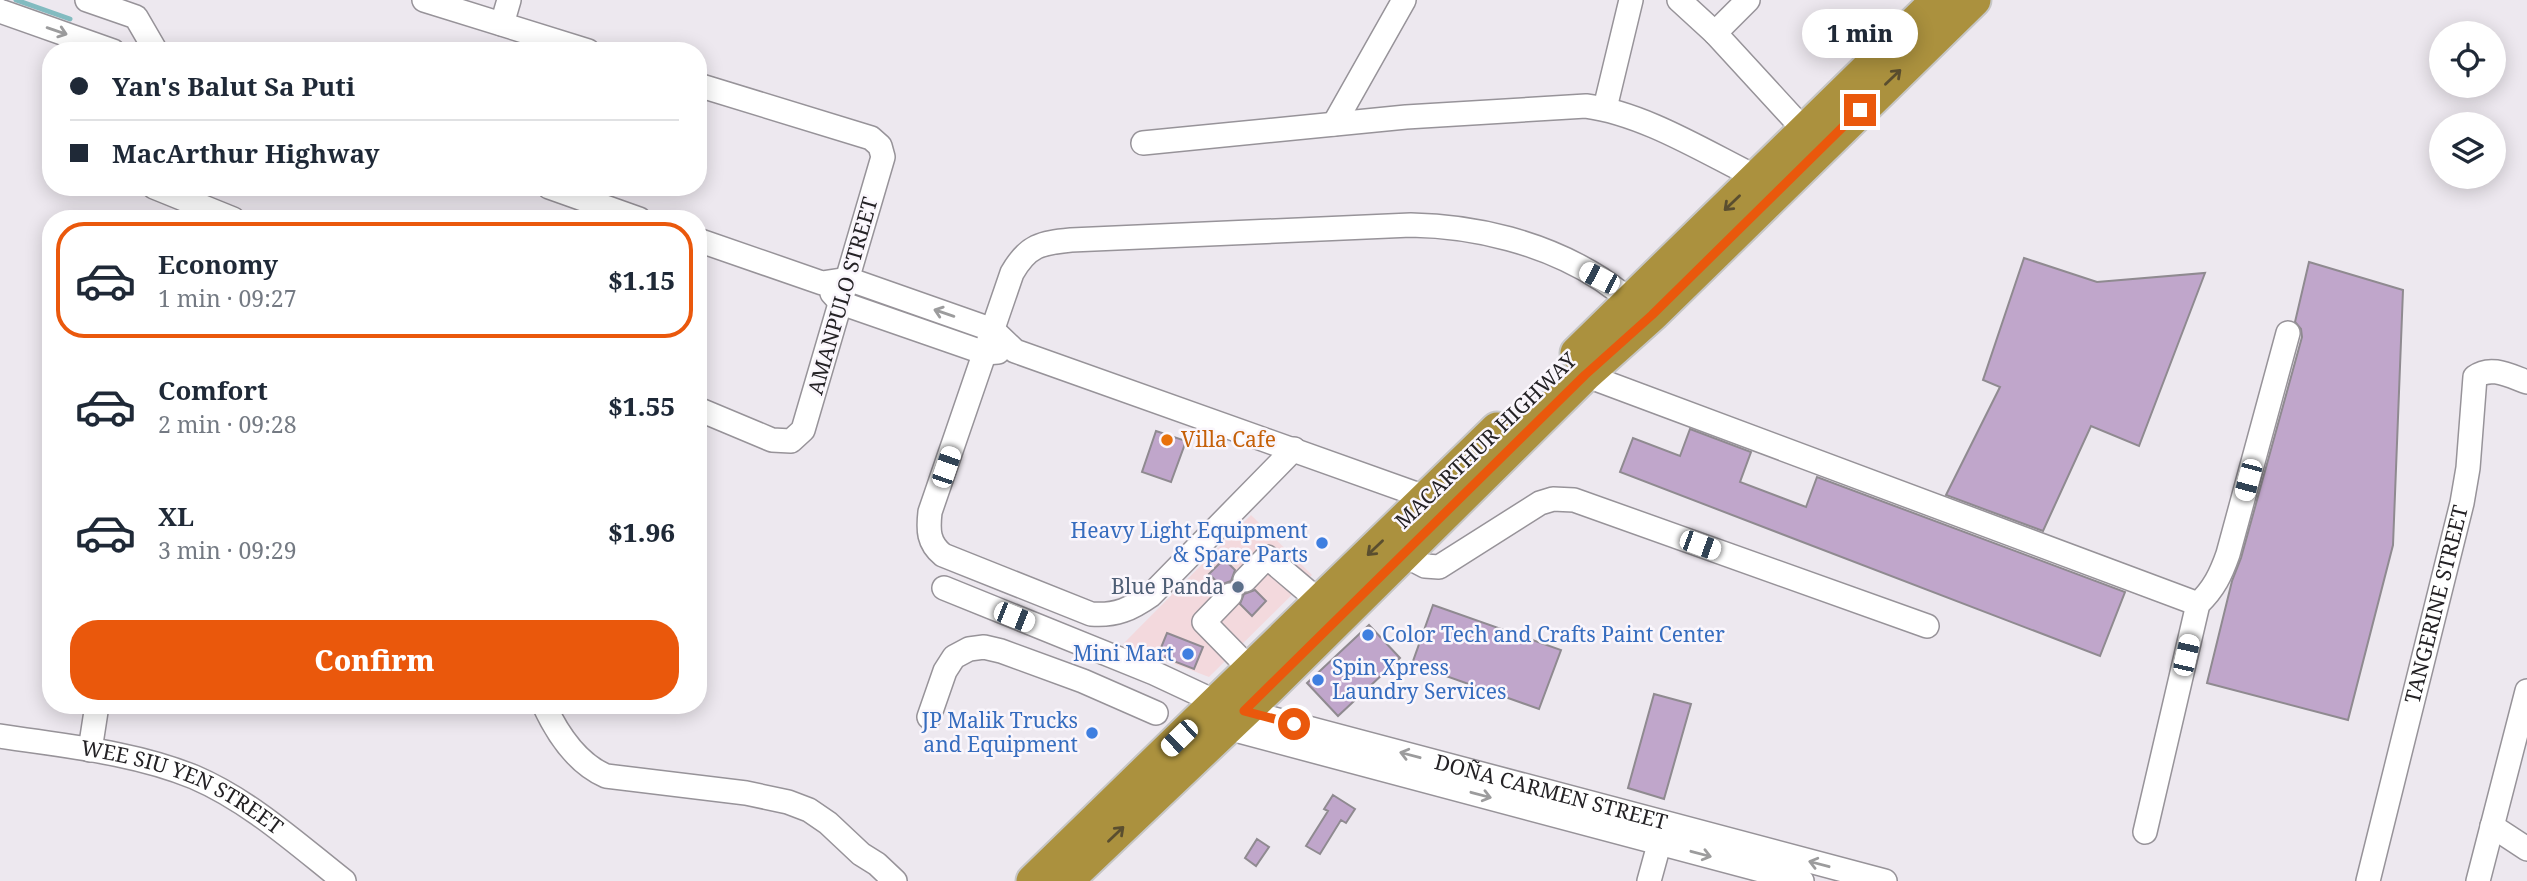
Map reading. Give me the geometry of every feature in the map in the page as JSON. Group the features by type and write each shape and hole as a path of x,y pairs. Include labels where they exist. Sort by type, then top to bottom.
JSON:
{"highway":[{"name":"MACARTHUR HIGHWAY","path":"1066,881 1221,715 1250,669 1320,602 1439,502 1594,357 1642,308 1758,178 1938,0"},
{"name":"MACARTHUR HIGHWAY","path":"1642,308 1975,0"},
{"name":"MACARTHUR HIGHWAY","path":"1033,881 1404,555 1439,502"}],"street":[{"path":"87,0 139,8"},
{"path":"424,0 559,42"},
{"path":"502,24 509,0"},
{"path":"1334,124 1404,0"},
{"path":"1605,108 1631,0"},
{"path":"1679,0 1715,33 1805,131"},
{"path":"1715,33 1748,0"},
{"path":"139,8 149,42"},
{"path":"126,42 139,8"},
{"path":"0,11 88,42"},
{"name":"AMANPULO STREET","path":"707,88 871,138 880,146 883,162 806,424 798,436 790,441 772,440 707,413"},
{"path":"1143,143 1334,124 1586,106 1605,108 1643,121 1758,178"},
{"path":"176,196 210,210"},
{"path":"575,196 614,210"},
{"path":"1294,449 1151,595 1123,612 1091,614 943,555 929,538 930,512 1012,273 1028,251 1039,245 1071,240 1411,225 1451,226 1490,234 1562,259 1599,278 1642,308"},
{"path":"707,243 822,283 841,303 985,353 1014,351 1439,502"},
{"path":"822,283 848,279 993,330 1014,351"},
{"path":"2145,832 2198,604 2210,593 2228,554 2288,333"},
{"path":"1594,357 2198,604"},
{"name":"TANGERINE STREET","path":"2368,881 2462,503 2468,468 2475,377 2485,371 2493,371 2527,382"},
{"path":"1404,555 1425,566 1439,567 1540,503 1553,499 1574,500 1927,626"},
{"path":"1250,669 1203,622 1267,557 1320,602"},
{"name":"DOÑA CARMEN STREET","path":"944,589 1154,673 1221,715 1669,835 1885,881"},
{"path":"929,717 945,671 954,657 970,649 984,647 1083,681 1156,713"},
{"path":"2478,881 2525,705"},
{"path":"90,750 96,714"},
{"path":"548,714 558,734 594,771 606,776 746,793 788,802 809,810 828,823 895,881"},
{"name":"WEE SIU YEN STREET","path":"0,736 90,750 194,777 255,812 344,881"},
{"path":"2492,826 2527,849"},
{"path":"1649,881 1669,835"},
{"path":"1663,881 1669,835"},
{"name":"DOÑA CARMEN STREET","path":"1669,835 1802,881"}],"shaded area":[{"path":"1251,515 1312,575 1209,677 1123,644"}],"building":[{"path":"2024,258 2097,282 2205,273 2139,446 2091,426 2043,531 1946,495 2000,387 1983,380"},
{"path":"2309,262 2403,290 2393,545 2348,720 2207,683 2232,581 2241,558 2302,337 2301,329 2295,322"},
{"path":"1690,429 1751,452 1740,482 1806,507 1817,477 2125,592 2100,656 1620,472 1633,438 1680,456"},
{"path":"1156,431 1186,441 1171,482 1142,472"},
{"path":"1224,559 1235,570 1231,581 1220,585 1209,574"},
{"path":"1255,590 1266,601 1252,616 1240,604 1244,594"},
{"path":"1433,605 1561,650 1539,709 1412,664"},
{"path":"1369,625 1400,658 1338,716 1307,683"},
{"path":"1167,633 1203,647 1194,669 1158,655"},
{"path":"1654,694 1691,704 1664,799 1628,788"},
{"path":"1333,795 1355,809 1346,823 1341,820 1320,854 1306,846 1328,811 1324,809"},
{"path":"1257,839 1269,847 1256,866 1245,858"}],"waterway":[{"path":"16,0 70,19"}],"place":[{"name":"Villa Cafe","path":"1167,440"},
{"name":"Heavy Light Equipment & Spare Parts","path":"1322,543"},
{"name":"Blue Panda","path":"1238,587"},
{"name":"Color Tech and Crafts Paint Center","path":"1368,635"},
{"name":"Mini Mart","path":"1188,654"},
{"name":"Spin Xpress Laundry Services","path":"1318,680"},
{"name":"JP Malik Trucks and Equipment","path":"1092,733"}],"route":[{"path":"1294,724 1244,711 1585,375 1652,315 1860,110"}]}
